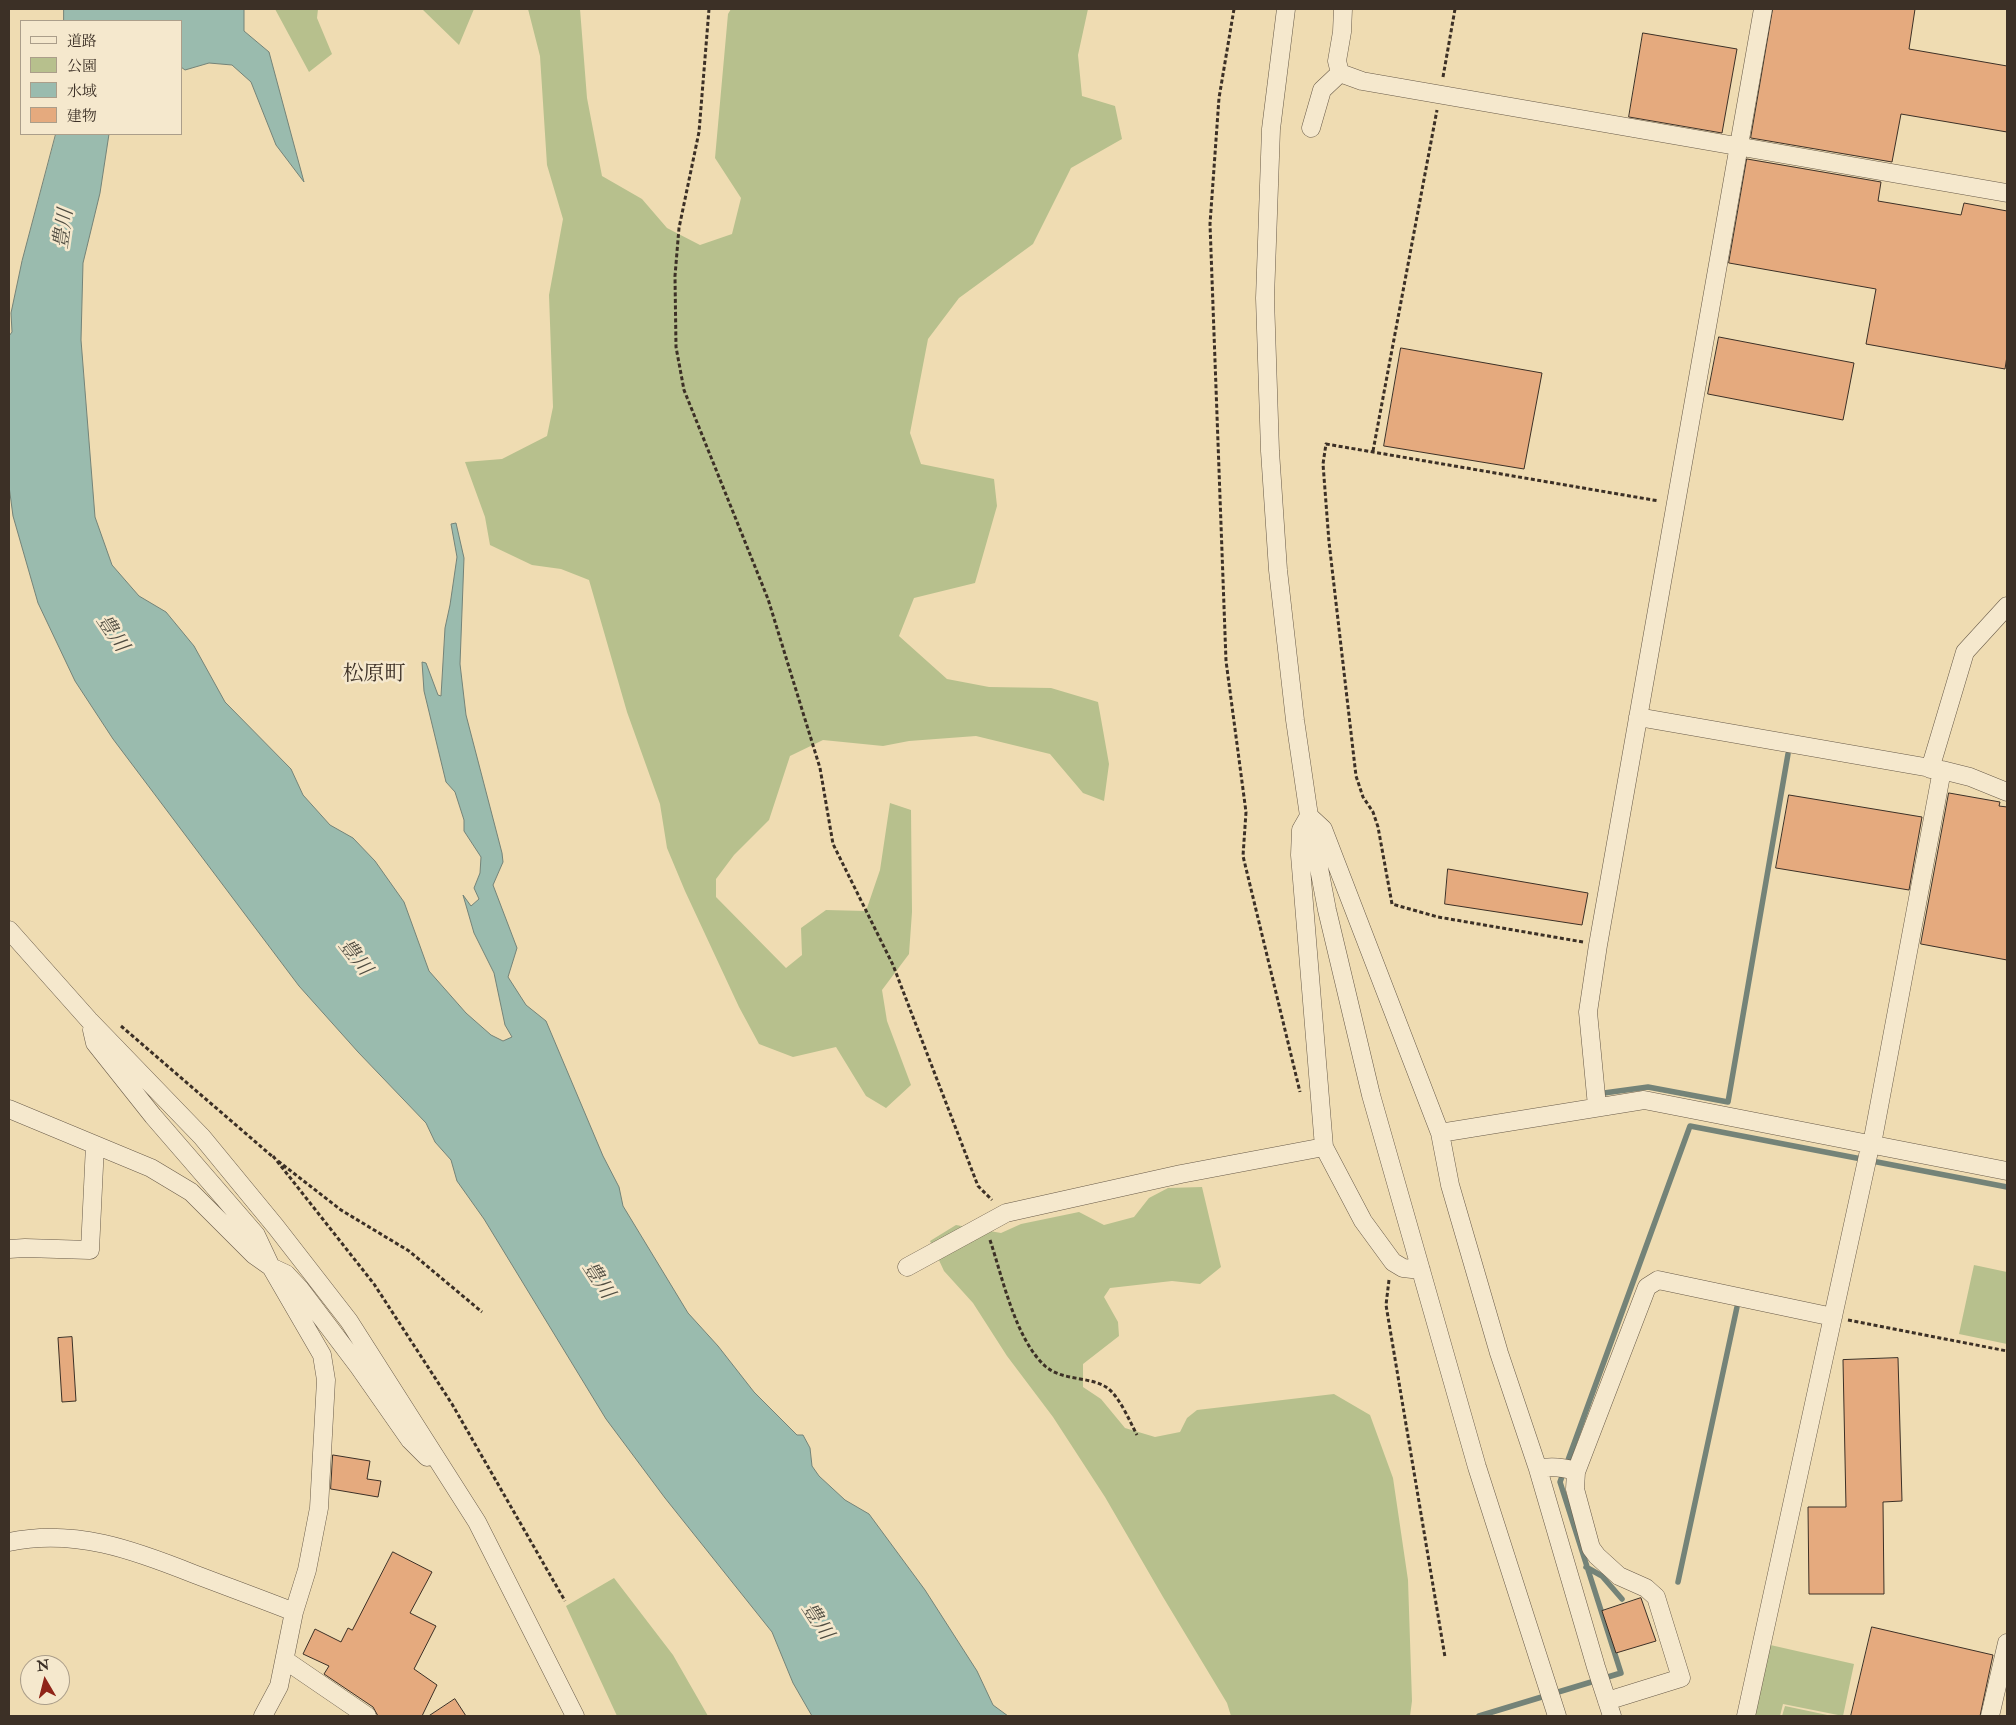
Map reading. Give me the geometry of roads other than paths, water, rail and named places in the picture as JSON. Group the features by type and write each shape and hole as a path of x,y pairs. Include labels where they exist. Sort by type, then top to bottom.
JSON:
{"street":[{"path":"1286,9 1271,128 1265,298 1270,451 1278,570 1295,720 1309,816 1327,910 1371,1095 1477,1467 1555,1712"},
{"path":"1340,73 1337,61 1342,32 1343,9"},
{"path":"1597,1106 1588,1012 1598,945 1763,9"},
{"path":"1340,73 1362,81 2007,193"},
{"path":"1311,128 1322,90 1340,73"},
{"path":"1746,1716 1869,1154 1936,769 1965,652 2007,606"},
{"path":"1638,717 1936,769 1970,777 2007,792"},
{"path":"1309,816 1323,829 1440,1133 1450,1185 1496,1343 1542,1468 1596,1667 1608,1703 1681,1678 1656,1596 1646,1588 1619,1576 1597,1556 1591,1548 1575,1489 1574,1471 1647,1287 1658,1280 1833,1317"},
{"path":"1309,816 1301,830 1300,855 1324,1147 1363,1220 1393,1262 1403,1268 1421,1270"},
{"path":"9,930 89,1020 202,1137 276,1227 349,1321 477,1522 575,1716"},
{"path":"89,1020 95,1043 153,1116 256,1235 271,1267 322,1356 326,1380 319,1508 307,1570 294,1612 279,1686 263,1716"},
{"path":"1440,1133 1597,1106 1644,1100 1869,1154 2007,1171"},
{"path":"9,1109 151,1168 191,1192 254,1255 271,1267 286,1274 300,1289 359,1366 410,1440 424,1456 439,1462"},
{"path":"9,1249 90,1250 95,1145"},
{"path":"907,1267 1006,1213 1181,1174 1324,1147"},
{"path":"1542,1468 1574,1471"},
{"path":"9,1542 47,1538 76,1538 106,1543 137,1552 294,1612"},
{"path":"1990,1716 2007,1643"},
{"path":"285,1660 367,1716"}],"water":[{"path":"64,9 244,9 244,31 269,52 304,182 276,145 251,82 232,65 209,63 185,70 182,68 182,20 64,20"},
{"name":"豊川","path":"56,135 109,135 100,193 83,263 81,340 95,517 112,565 139,596 166,612 194,646 225,702 291,769 303,795 330,825 353,838 375,861 404,902 429,971 466,1013 491,1035 503,1041 512,1037 505,1025 494,973 474,933 463,895 471,906 479,899 474,888 480,873 481,857 464,831 464,820 455,792 446,782 424,691 422,662 426,663 438,695 441,696 445,628 457,557 451,524 456,523 464,558 460,664 466,715 502,853 503,862 493,885 517,948 508,977 526,1005 546,1021 603,1156 619,1187 623,1206 688,1313 718,1346 754,1392 797,1435 803,1435 810,1448 812,1466 819,1476 845,1500 869,1514 925,1590 977,1671 993,1705 1008,1716 812,1716 793,1683 772,1632 665,1498 606,1419 484,1219 457,1181 451,1160 435,1142 426,1123 358,1052 299,986 113,739 75,681 38,603 13,516 9,486 9,336 12,332 11,313 22,261"}],"waterway":[{"path":"1604,1093 1648,1087 1728,1102 1788,754"},
{"path":"1479,1716 1621,1673 1560,1482 1690,1126 2007,1187"},
{"path":"1678,1582 1737,1307"},
{"path":"1586,1567 1602,1576 1622,1599"}],"district":[{"name":"松原町","path":"374,675"}]}
